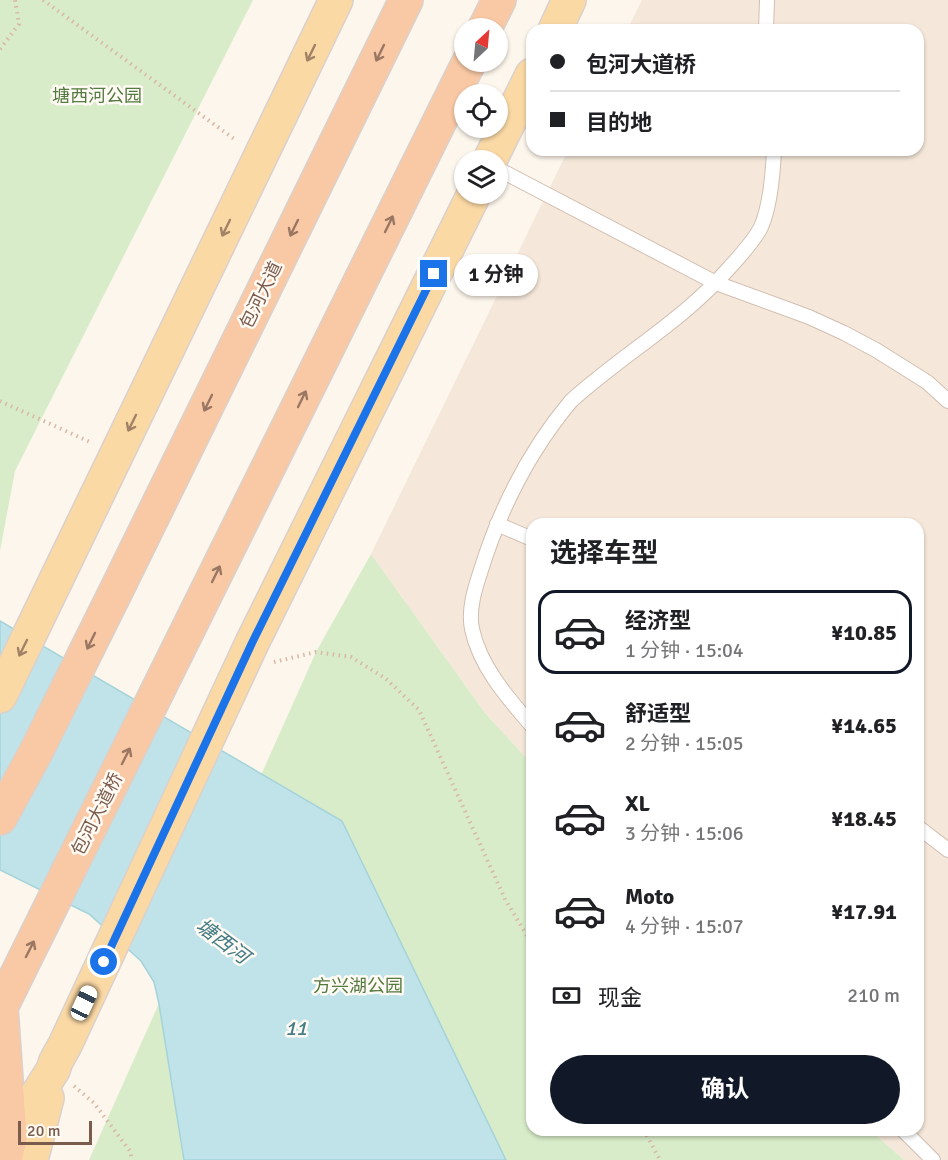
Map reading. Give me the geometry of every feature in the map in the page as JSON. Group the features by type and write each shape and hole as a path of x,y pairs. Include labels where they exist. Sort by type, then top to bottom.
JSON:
{"highway":[{"name":"包河大道","path":"0,818 36,752 117,589 406,0"},
{"path":"490,18 499,0"},
{"name":"包河大道桥","path":"1,1006 191,627 464,72"},
{"path":"1,1006 15,1153"}],"main road":[{"path":"0,696 336,0"},
{"path":"558,24 569,0"},
{"path":"495,150 526,87"},
{"path":"15,1153 245,657 469,204"}],"lane":[{"path":"766,24 767,0"},
{"path":"526,719 490,673 472,629 471,613 476,585 497,524 517,480 560,413 571,401 681,315 716,283 739,257 761,226 773,177 774,156"},
{"path":"508,174 716,283 809,317 844,333 927,382 948,401"},
{"path":"497,524 526,536"},
{"path":"924,832 948,850"},
{"path":"909,1136 933,1160"}],"path":[{"path":"0,50 19,24 15,0"},
{"path":"43,0 260,158"},
{"path":"0,401 117,454"},
{"path":"245,657 316,652 351,657 385,678 419,710 505,899 526,934"},
{"path":"59,1057 130,1151 132,1160"},
{"path":"647,1136 660,1160"}],"shaded area":[{"path":"642,0 948,0 948,1160 904,1160 877,1136 924,1136 924,518 526,518 526,757 485,713 371,554 565,156 924,156 924,24 630,24"}],"green space":[{"name":"塘西河公园","path":"0,0 253,0 15,471 0,551"},
{"name":"方兴湖公园","path":"371,554 485,713 526,757 526,1136 877,1136 904,1160 89,1160 316,652"}],"water":[{"name":"11","path":"0,621 342,821 506,1160 184,1160 159,1004 154,982 141,961 89,914 0,870"}],"route":[{"path":"104,962 252,643 434,274"}],"water label":[{"name":"塘西河","path":"223,941"}]}
